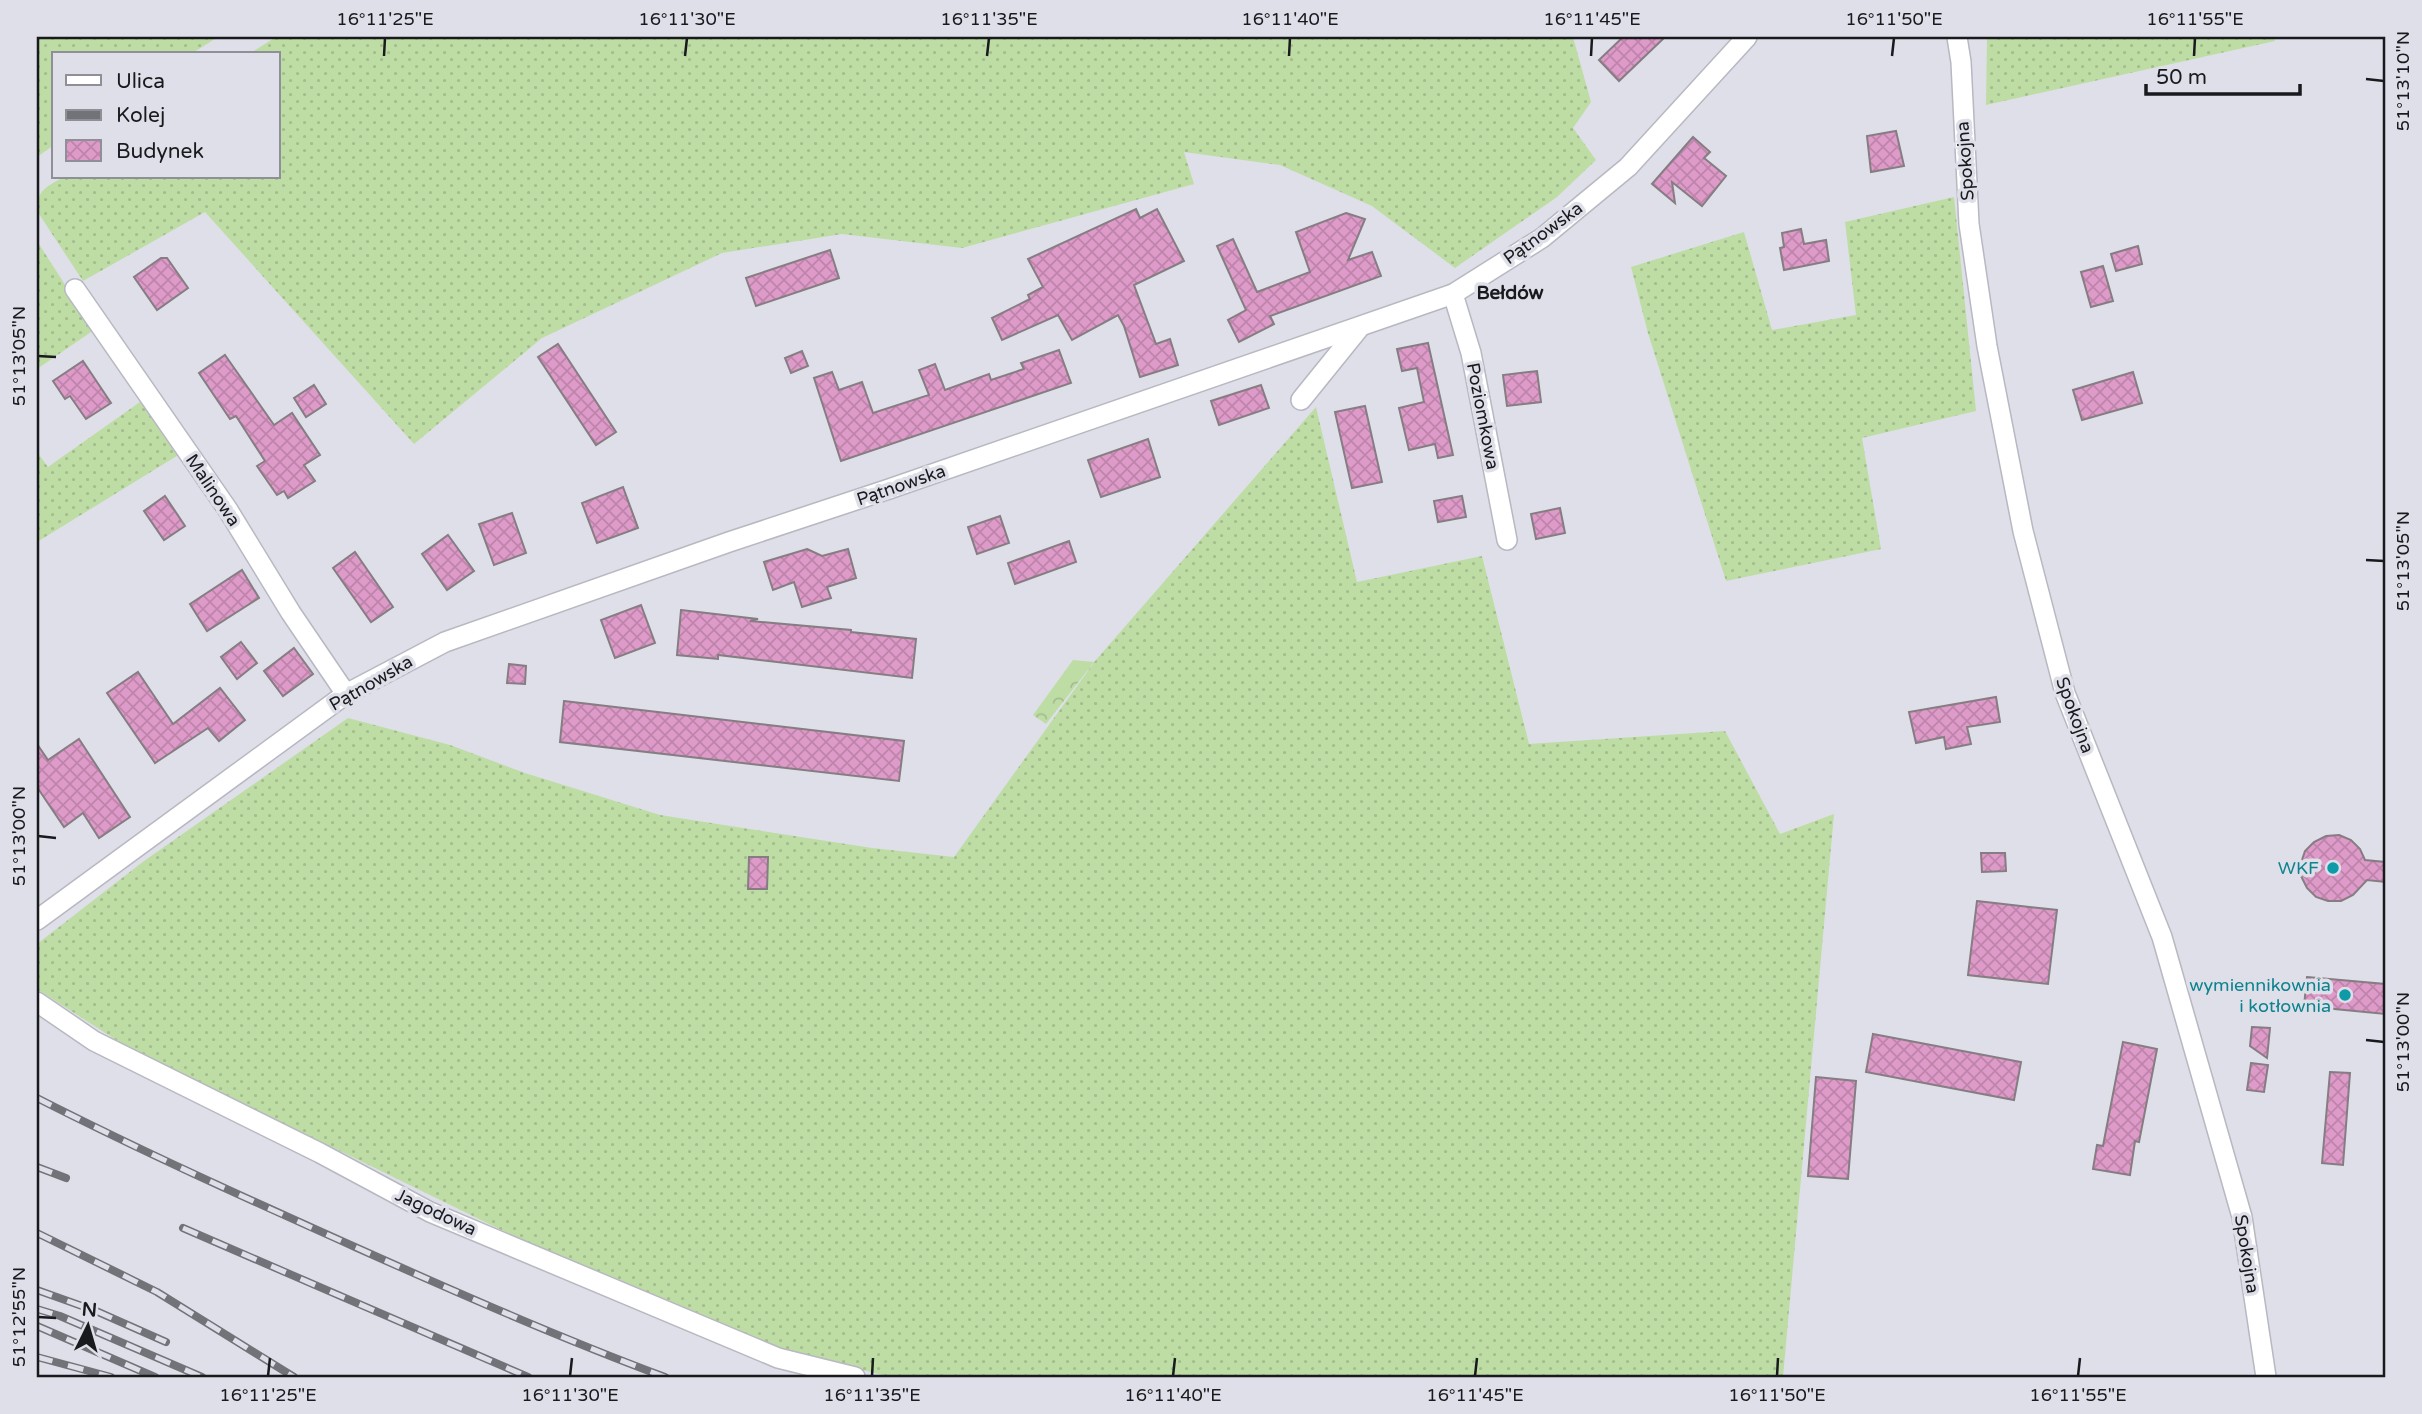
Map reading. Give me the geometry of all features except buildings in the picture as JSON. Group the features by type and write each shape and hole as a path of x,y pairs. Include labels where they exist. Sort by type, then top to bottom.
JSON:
{"street":[{"name":"Pątnowska","path":"37,920 346,694 444,642 1453,294 1542,238 1628,167 1747,37"},
{"name":"Spokojna","path":"1957,37 1961,62 1969,224 1987,346 2023,531 2064,693 2166,950 2242,1217 2266,1377"},
{"name":"Malinowa","path":"75,289 228,510 291,613 346,694"},
{"name":"Poziomkowa","path":"1453,294 1471,353 1507,540"},
{"path":"1301,400 1360,326"},
{"name":"Jagodowa","path":"37,1002 94,1041 320,1153 430,1212 778,1357 855,1377"}],"green space":[{"path":"37,37 218,37 194,52 52,52 52,146 37,157"},
{"path":"276,37 1573,37 1591,102 1573,128 1596,160 1557,197 1455,268 1372,206 1280,165 1184,152 1194,184 962,248 842,234 722,253 542,338 414,444 205,212 83,281 37,211 41,193 61,178 280,178 280,52 252,52"},
{"path":"1987,37 2274,37 2275,41 1986,105"},
{"path":"1954,197 1976,411 1862,438 1881,549 1726,581 1648,333 1631,267 1744,232 1772,330 1856,315 1845,222"},
{"path":"37,241 94,330 37,369"},
{"path":"140,402 180,454 37,542 37,452 48,467"},
{"path":"1316,407 1357,582 1482,556 1529,744 1725,731 1780,834 1834,814 1783,1377 886,1376 783,1349 540,1249 124,1045 37,989 37,944 144,861 348,718 450,745 525,773 660,815 872,848 954,857 1095,661"},
{"path":"1073,660 1094,662 1046,724 1033,715"}],"railway":[{"path":"37,1098 195,1174 394,1264 548,1331 665,1377"},
{"path":"37,1167 66,1178"},
{"path":"183,1228 528,1377"},
{"path":"37,1233 157,1292 294,1377"},
{"path":"37,1290 96,1311 166,1342"},
{"path":"37,1309 60,1316 202,1377"},
{"path":"37,1326 155,1377"},
{"path":"37,1357 111,1377"}],"place":[{"name":"WKF","path":"2333,868"},
{"name":"wymiennikownia i kotłownia","path":"2345,995"}],"district":[{"name":"Bełdów","path":"1510,293"}]}
